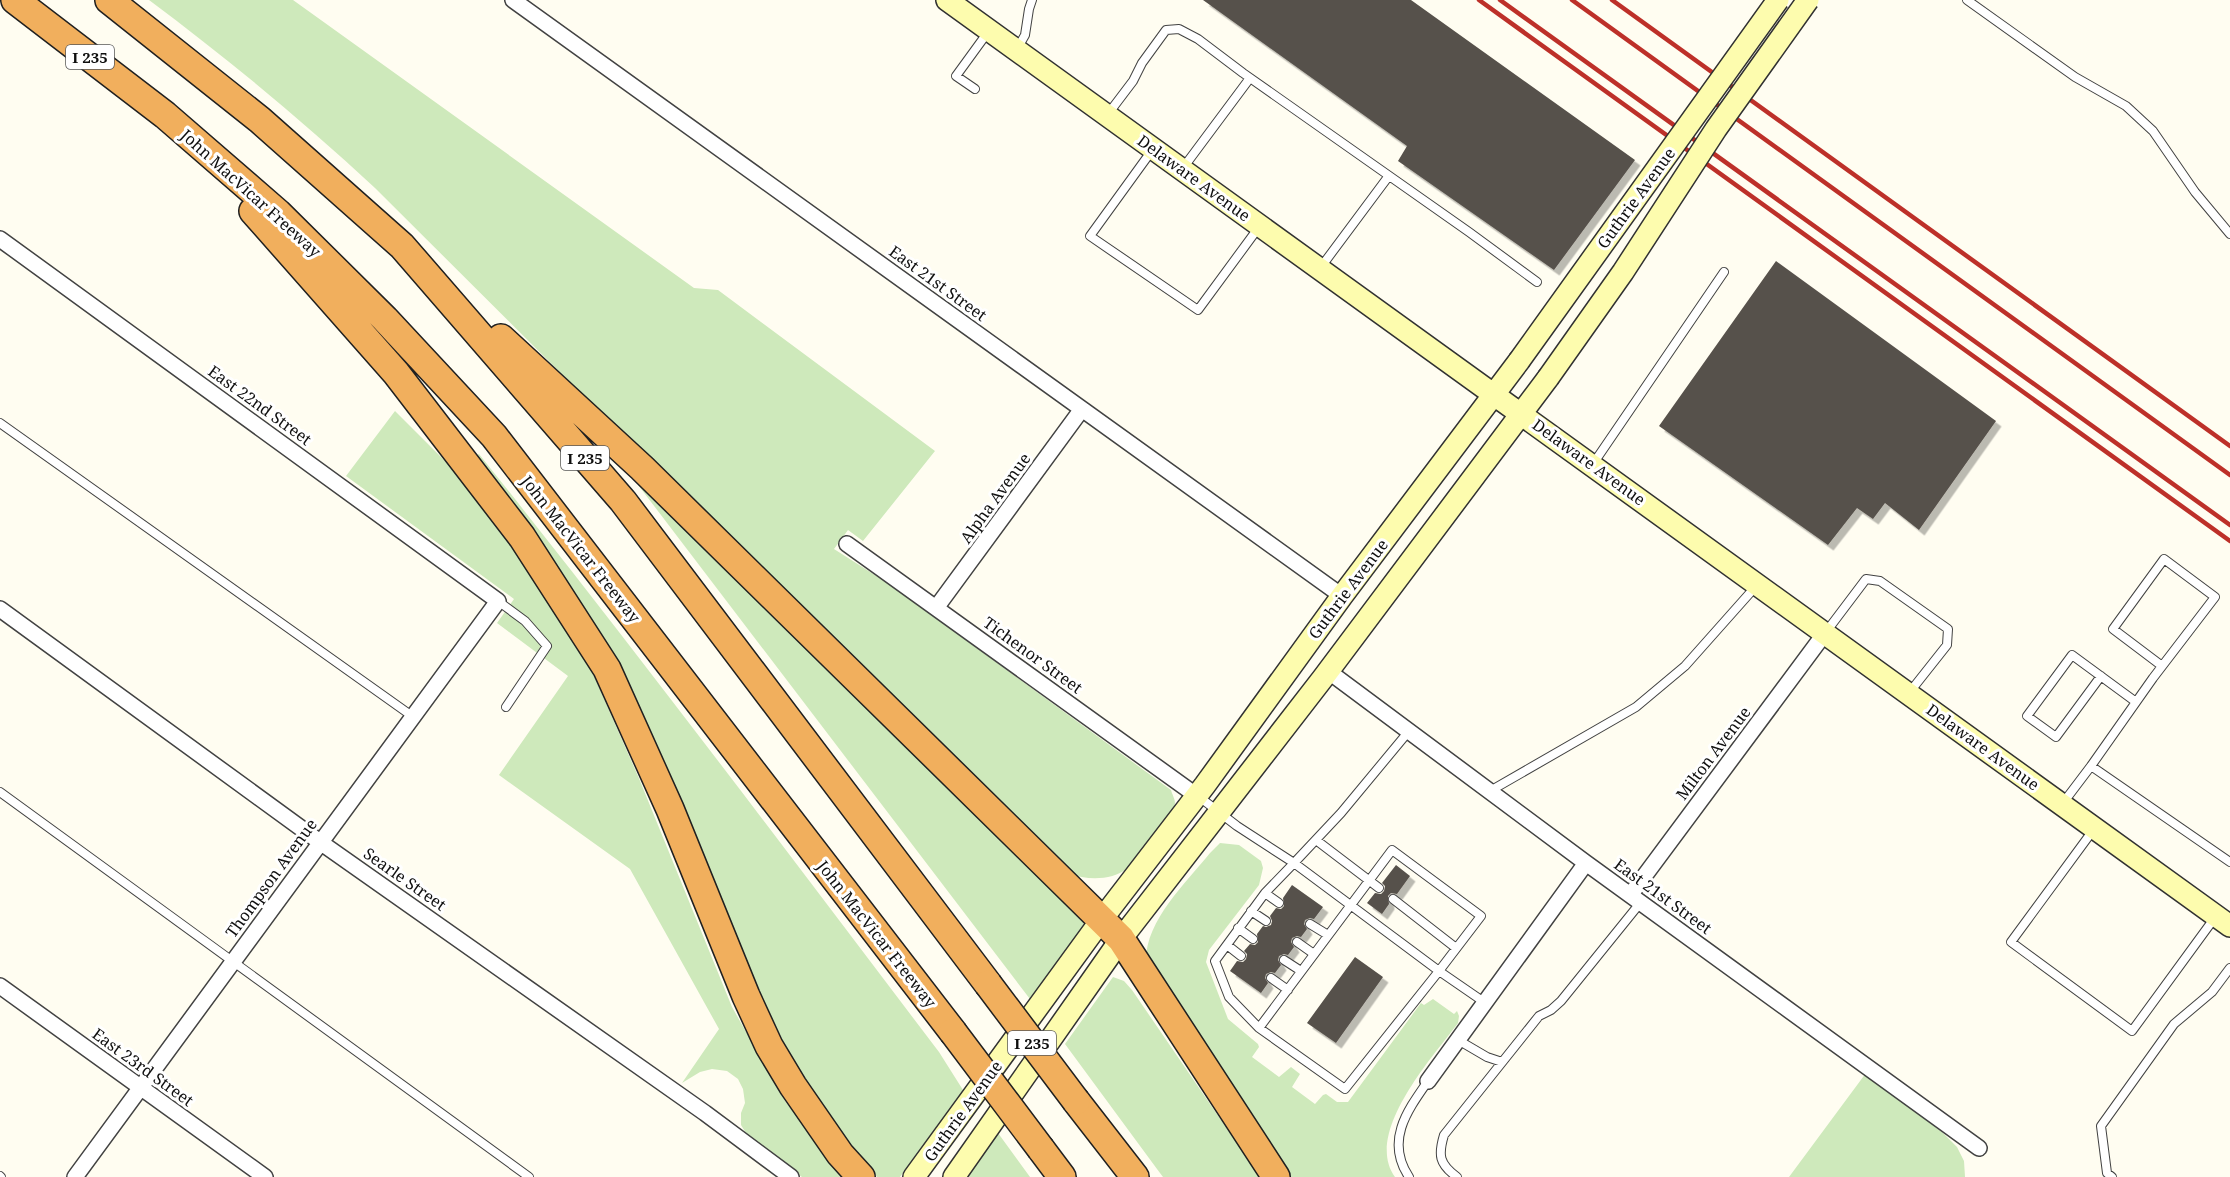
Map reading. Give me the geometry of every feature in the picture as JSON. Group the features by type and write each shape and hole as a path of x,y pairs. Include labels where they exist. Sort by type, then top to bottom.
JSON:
{"highway":[{"name":"John MacVicar Freeway","path":"15,0 165,115 278,213 385,319 494,436 1062,1177"},
{"name":"I 235","path":"109,0 260,120 402,246 623,501 1135,1177"},
{"path":"165,115 396,373 522,537 607,669 670,809 741,986 769,1046 793,1086 840,1154 861,1177"},
{"path":"402,246 642,468 1121,939 1276,1177"}],"main road":[{"name":"Delaware Avenue","path":"946,0 2223,921"},
{"name":"Guthrie Avenue","path":"915,1177 1102,919 1197,796 1342,596 1519,361 1778,0"},
{"name":"Guthrie Avenue","path":"954,1177 1121,939 1328,671 1522,414 1623,272 1716,129 1808,0"}],"street":[{"name":"East 21st Street","path":"513,0 1342,596"},
{"name":"East 22nd Street","path":"0,239 498,601"},
{"name":"Alpha Avenue","path":"936,608 1082,409"},
{"name":"Tichenor Street","path":"847,544 1197,796"},
{"name":"Thompson Avenue","path":"75,1177 498,601"},
{"name":"Searle Street","path":"0,609 320,842 705,1113 791,1177"},
{"name":"Milton Avenue","path":"1636,898 1825,633"},
{"name":"East 21st Street","path":"1328,671 1586,863 1979,1148"},
{"path":"1428,1081 1586,863"},
{"name":"East 23rd Street","path":"0,986 265,1177"}],"lane":[{"path":"1017,50 1025,35 1032,0"},
{"path":"1967,0 2075,77 2126,106 2153,132 2195,192 2230,234"},
{"path":"1107,116 1133,81 1148,54 1167,30 1179,29 1198,39 1537,282"},
{"path":"975,89 956,76 989,31"},
{"path":"1182,170 1250,78"},
{"path":"1153,148 1090,236 1198,310 1260,225"},
{"path":"1320,269 1388,177"},
{"path":"1592,465 1724,272"},
{"path":"0,423 412,716"},
{"path":"2063,805 2214,597 2164,559 2113,629 2162,666"},
{"path":"1825,633 1866,579 1880,581 1948,629 1947,645 1908,693"},
{"path":"1490,791 1636,707 1684,666 1757,584"},
{"path":"498,601 525,621 547,646 506,707"},
{"path":"2101,675 2056,736 2027,716 2072,655 2101,675 2136,702"},
{"path":"1259,1028 1392,850 1481,916 1345,1089 1259,1028 1228,997 1215,961 1265,893 1316,840 1409,731"},
{"path":"2091,766 2230,862"},
{"path":"0,792 529,1177"},
{"path":"1197,796 1218,813 1294,863 1349,906 1484,1002"},
{"path":"2095,828 2011,942 2132,1030 2223,921"},
{"path":"1316,840 1379,888"},
{"path":"1265,893 1279,903"},
{"path":"1457,1177 1441,1161 1440,1150 1444,1135 1539,1016 1551,1010 1561,1001 1636,898"},
{"path":"1393,899 1456,948"},
{"path":"1251,911 1266,921"},
{"path":"1310,924 1328,935"},
{"path":"1238,928 1253,939"},
{"path":"1297,942 1314,954"},
{"path":"1227,945 1241,956"},
{"path":"1284,960 1301,971"},
{"path":"2112,1177 2107,1173 2101,1126 2174,1024 2212,992 2230,968"},
{"path":"1271,978 1287,990"},
{"path":"1457,1039 1487,1057 1502,1062"},
{"path":"1409,1177 1400,1164 1398,1140 1406,1111 1428,1081"}],"green space":[{"path":"149,0 293,0 694,288 718,290 935,451 863,541 848,530 834,549 889,584 1171,790 1175,801 1173,809 1163,827 1140,856 1128,868 1107,877 1092,878 1069,874 901,712 375,188 265,91"},
{"path":"395,411 452,468 517,554 590,667 638,776 732,1007 785,1101 844,1177 802,1177 749,1138 741,1125 741,1113 745,1103 743,1089 738,1079 727,1071 712,1069 700,1072 682,1083 719,1029 630,869 499,775 568,676 497,623 514,599 346,476"},
{"path":"479,454 596,602 768,827 939,1052 963,1090 900,1177 877,1177 822,1109 786,1054 758,997 654,750 476,456"},
{"path":"634,475 1082,920 1087,930 1033,1003 632,477"},
{"path":"1220,843 1239,845 1261,861 1263,868 1259,885 1209,950 1206,962 1228,1019 1258,1044 1259,1047 1252,1057 1279,1077 1291,1067 1300,1074 1292,1087 1315,1104 1326,1094 1337,1102 1348,1102 1421,1003 1424,1005 1433,999 1454,1014 1457,1011 1458,1023 1419,1075 1394,1118 1388,1139 1387,1159 1395,1177 1287,1177 1146,960 1148,945 1160,916 1179,889"},
{"path":"1113,977 1124,981 1132,990 1260,1177 1163,1177 1065,1044"},
{"path":"1866,1073 1943,1133 1957,1147 1964,1161 1965,1177 1789,1177"},
{"path":"998,1133 1030,1177 966,1177"}],"building":[{"path":"1203,0 1411,0 1635,160 1554,270 1398,161 1407,146"},
{"path":"1776,261 1996,421 1919,530 1885,503 1873,519 1857,508 1828,545 1659,426"},
{"path":"1396,865 1410,876 1397,894 1391,893 1388,896 1389,904 1382,914 1367,903 1375,893 1381,894 1384,891 1385,886 1382,883"},
{"path":"1292,885 1323,907 1314,919 1305,920 1304,924 1307,929 1301,937 1292,938 1291,942 1294,947 1288,955 1279,956 1278,960 1281,965 1275,973 1266,974 1265,978 1268,983 1261,993 1230,971 1237,961 1243,962 1246,959 1247,954 1244,951 1250,944 1255,945 1258,942 1257,934 1263,926 1271,925 1270,916 1276,908 1281,909 1284,906 1283,898"},
{"path":"1355,957 1383,977 1336,1043 1307,1023"}],"railway":[{"path":"1479,0 2230,541"},
{"path":"1500,0 2230,525"},
{"path":"1572,0 2230,475"},
{"path":"1612,0 2230,446"}]}
